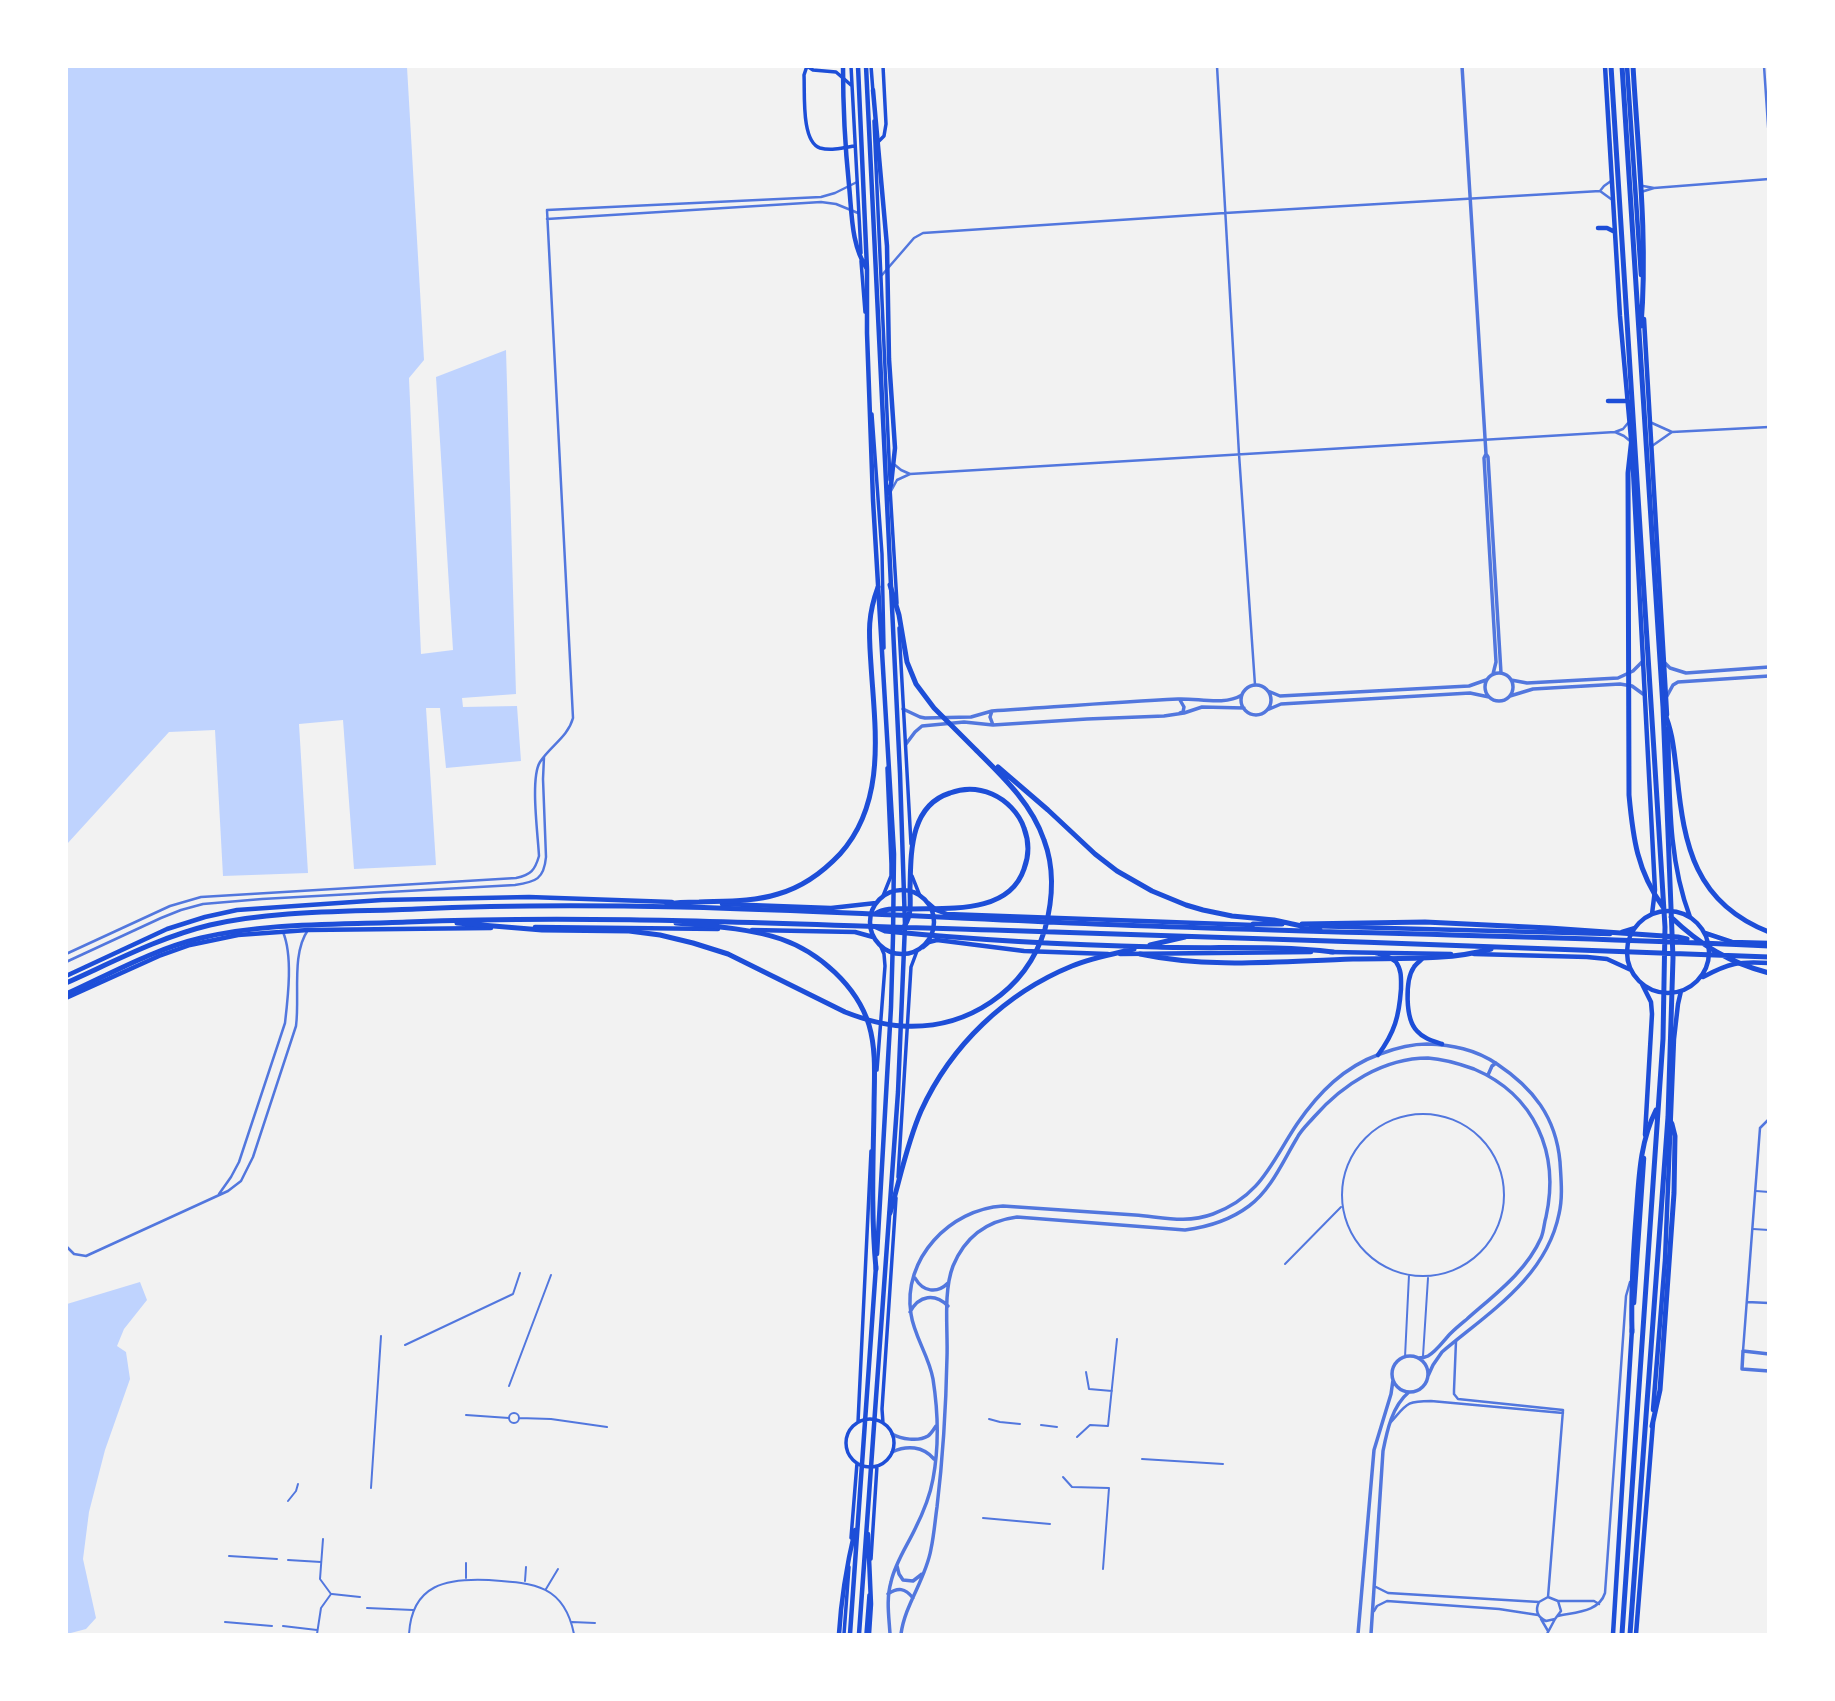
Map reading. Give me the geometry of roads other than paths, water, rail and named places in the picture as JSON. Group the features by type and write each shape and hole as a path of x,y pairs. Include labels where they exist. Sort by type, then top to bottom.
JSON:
{"highway":[{"path":"1611,66 1665,927 1664,1011 1622,1634"},
{"path":"1625,66 1673,931 1668,1116 1630,1634"},
{"path":"1633,66 1644,250 1639,346"},
{"path":"1634,427 1628,474 1629,795 1635,846 1649,886 1679,925 1719,955 1769,973"},
{"path":"447,920 467,925 629,931 660,935 728,954 845,1012 882,1024 918,1026 961,1018 984,1008 1006,992 1030,962 1045,929 1050,910 1051,863 1044,839 1023,800 934,708 916,684 906,662 899,615 890,585"},
{"path":"661,906 679,902 749,900 781,894 823,871 852,839 863,817 874,775 876,746 869,626 871,604 878,587"},
{"path":"1662,707 1673,737 1684,829 1695,865 1719,900 1742,919 1769,933"},
{"path":"973,747 1041,803 1116,871 1152,891 1203,911 1274,920 1333,933"},
{"path":"876,915 882,910 890,909 900,909 914,909 964,907 978,905 1009,892 1023,874 1028,845 1022,822 1012,808 992,794 966,789 939,797 923,812 914,839 911,877 910,898 910,908 910,913 905,925"},
{"path":"66,983 175,936 211,925 251,918 456,907 661,906 1333,933 1769,945"},
{"path":"66,996 166,949 216,935 253,929 447,920 667,920 1769,957"},
{"path":"667,920 760,933 792,943 837,974 862,1008 869,1023 874,1058 873,1235 876,1269"},
{"path":"1253,925 1393,922 1549,928 1678,937 1697,943"},
{"path":"873,926 885,931 968,939 1333,952"},
{"path":"890,1213 921,1111 937,1080 976,1030 1022,992 1073,965 1192,936"},
{"path":"1140,954 1166,959 1244,962 1451,956 1498,948"},
{"path":"1632,1332 1631,1288 1641,1154 1658,1107"},
{"path":"1652,1426 1660,1390 1674,1193 1675,1132 1668,1116"}],"main road":[{"path":"851,85 827,68 813,70 807,66 804,75 807,130 810,140 817,146 830,149 877,143 884,136 887,124 883,66"},
{"path":"843,66 845,138 853,228 859,254 867,269"},
{"path":"851,66 858,213 882,554 891,864 888,886 876,903 870,919 873,937 884,954 885,966 870,1163 858,1422"},
{"path":"850,1634 876,1269 891,1007 894,887 878,587 858,66"},
{"path":"866,66 888,496 911,830 911,869 920,895"},
{"path":"871,66 882,182 895,448 888,496"},
{"path":"1605,66 1632,445 1655,890 1651,914"},
{"path":"1625,66 1650,422 1674,852 1679,887 1690,916"},
{"path":"859,1634 898,1092 905,925 873,90"},
{"path":"1598,228 1615,232"},
{"path":"1608,401 1628,401"},
{"path":"883,896 901,890 911,891 920,895 936,910 947,914 1604,935 1635,928"},
{"path":"66,975 186,923 237,910 275,906 382,900 529,897 831,908 876,903"},
{"path":"923,947 934,926 928,903"},
{"path":"1631,970 1628,944 1635,928 1651,914 1675,911 1690,916 1699,924 1709,944 1706,969 1699,979 1681,991 1670,993 1658,992 1643,984"},
{"path":"66,996 190,945 237,935 283,930 590,927 855,932 873,937"},
{"path":"1705,933 1732,942 1769,945"},
{"path":"881,947 902,955 917,951 929,942 937,940 1024,951 1140,954 1372,951 1587,957 1607,959 1631,970 1643,984 1651,1002 1652,1014 1614,1634"},
{"path":"883,1423 911,967 917,951"},
{"path":"1372,951 1396,963 1401,974 1399,1013 1390,1036 1378,1055"},
{"path":"1438,954 1423,958 1415,966 1410,976 1408,1012 1417,1031 1427,1040 1442,1044"},
{"path":"1699,979 1732,963 1769,963"},
{"path":"1637,1634 1665,1260 1675,1027 1681,991"},
{"path":"871,1419 883,1423 892,1434 894,1446 889,1458 877,1466 857,1463 849,1454 846,1442 849,1431 858,1422 871,1419"},
{"path":"844,1634 857,1463"},
{"path":"867,1634 877,1466"},
{"path":"867,1514 871,1604 867,1634"},
{"path":"839,1634 847,1562 858,1515"}],"street":[{"path":"1217,66 1255,685"},
{"path":"1462,66 1501,673"},
{"path":"1764,66 1769,140"},
{"path":"1635,186 1654,188 1769,179"},
{"path":"1600,191 1612,181"},
{"path":"66,954 188,899 516,878 531,873 539,856 535,785 538,768 570,727 573,713 547,210 821,197 857,182"},
{"path":"1635,194 1654,188"},
{"path":"880,282 889,265 914,238 923,233 1600,191 1614,200"},
{"path":"547,219 821,202 836,204 858,213"},
{"path":"879,261 884,267 889,265"},
{"path":"888,496 897,480 910,474 1615,432 1625,427 1629,418"},
{"path":"1650,422 1672,432 1769,427"},
{"path":"1615,432 1632,445"},
{"path":"1651,447 1672,432"},
{"path":"1486,454 1484,458 1496,662 1493,674"},
{"path":"889,459 910,474"},
{"path":"903,709 920,717 964,717 992,711 1178,699 1211,701 1236,698 1255,685 1280,696 1469,686 1501,673 1511,680 1527,683 1618,678 1633,671 1643,660"},
{"path":"1665,663 1670,668 1686,673 1769,667"},
{"path":"1667,698 1669,690 1678,682 1769,676"},
{"path":"1486,680 1485,689 1489,697"},
{"path":"1510,696 1513,685 1511,680"},
{"path":"905,744 922,726 964,722 993,725 1178,715 1202,707 1244,708 1254,715 1281,704 1456,693 1475,693 1502,701 1533,689 1620,684 1636,687 1645,695"},
{"path":"1267,710 1271,701 1268,691"},
{"path":"1242,695 1244,708"},
{"path":"1178,699 1184,707 1178,715"},
{"path":"992,711 990,717 993,725"},
{"path":"920,717 918,721 922,726"},
{"path":"66,962 173,913 211,903 515,885 535,880 542,875 546,857 544,757"},
{"path":"170,906 173,913"},
{"path":"219,1194 232,1177 243,1152 285,1023 288,959 283,930"},
{"path":"66,1246 74,1254 86,1256 238,1185 253,1157 296,1026 300,945 308,930"},
{"path":"890,1634 888,1594 897,1564 927,1501 935,1460 935,1392 931,1369 910,1312 910,1291 914,1276 930,1244 944,1230 971,1213 989,1207 1130,1214 1186,1221 1212,1215 1236,1204 1255,1188 1298,1122 1344,1071 1397,1047 1442,1044 1484,1055 1523,1083 1544,1108 1552,1125 1560,1158 1560,1214 1536,1268 1520,1287 1437,1358 1422,1388 1416,1392 1402,1391 1393,1380"},
{"path":"901,1634 905,1616 926,1571 931,1549 945,1427 949,1281 956,1260 968,1241 983,1228 1008,1218 1025,1217 1185,1230 1225,1220 1249,1206 1262,1194 1299,1134 1342,1088 1400,1061 1429,1058 1462,1064 1488,1075 1515,1095 1540,1131 1548,1160 1550,1198 1541,1237 1521,1271 1432,1353 1421,1358 1405,1357 1393,1368 1393,1380 1374,1450 1359,1634"},
{"path":"1488,1075 1496,1063"},
{"path":"1344,1071 1344,1078 1352,1083"},
{"path":"1319,1097 1324,1106"},
{"path":"1423,1114 1449,1118 1472,1130 1490,1149 1504,1185 1503,1212 1493,1236 1476,1256 1454,1270 1428,1276 1409,1275 1382,1265 1362,1248 1348,1226 1342,1206 1342,1187 1349,1162 1364,1140 1397,1118 1423,1114"},
{"path":"1769,1119 1760,1128 1742,1369 1769,1371"},
{"path":"1548,1160 1560,1158"},
{"path":"1755,1191 1769,1192"},
{"path":"1285,1264 1342,1206"},
{"path":"1752,1229 1769,1230"},
{"path":"1372,1613 1382,1603 1400,1603 1499,1609 1540,1617 1546,1621 1593,1608 1602,1601 1605,1592 1626,1296 1637,1263"},
{"path":"405,1345 513,1294 520,1273"},
{"path":"509,1386 551,1275"},
{"path":"1405,1357 1409,1275"},
{"path":"914,1276 920,1286 930,1290 941,1289 949,1281"},
{"path":"1428,1276 1421,1358 1428,1376"},
{"path":"910,1312 916,1303 925,1298 935,1297 948,1306"},
{"path":"1747,1302 1769,1303"},
{"path":"371,1488 381,1336"},
{"path":"1077,1437 1090,1425 1108,1426 1117,1339"},
{"path":"1456,1340 1454,1394 1458,1399 1563,1411"},
{"path":"1743,1351 1769,1354"},
{"path":"1086,1371 1090,1389 1112,1391"},
{"path":"1371,1634 1382,1451 1399,1402 1409,1392"},
{"path":"1389,1425 1413,1401 1563,1411"},
{"path":"1548,1597 1563,1411"},
{"path":"509,1418 515,1413 519,1418 551,1419 607,1427"},
{"path":"466,1415 509,1418"},
{"path":"509,1418 509,1421 514,1423 519,1418"},
{"path":"989,1419 1020,1424"},
{"path":"892,1434 904,1439 923,1438 929,1436 937,1424"},
{"path":"1041,1425 1057,1427"},
{"path":"892,1452 903,1448 921,1449 935,1460"},
{"path":"1374,1450 1382,1451"},
{"path":"1142,1459 1223,1465"},
{"path":"1372,1468 1381,1469"},
{"path":"1063,1477 1072,1487 1109,1488 1103,1569"},
{"path":"288,1501 298,1484"},
{"path":"983,1518 1050,1524"},
{"path":"323,1539 320,1579 331,1594 359,1597"},
{"path":"229,1556 277,1559"},
{"path":"288,1560 321,1562"},
{"path":"466,1563 466,1579"},
{"path":"897,1564 899,1574 908,1582 926,1571"},
{"path":"524,1582 526,1567"},
{"path":"546,1590 558,1569"},
{"path":"409,1634 410,1617 423,1597 438,1585 466,1579 537,1585 561,1603 574,1634"},
{"path":"1374,1586 1383,1591 1401,1594 1539,1602"},
{"path":"888,1594 896,1589 903,1589 913,1598"},
{"path":"317,1634 321,1608 331,1594"},
{"path":"1400,1603 1401,1594"},
{"path":"1548,1633 1536,1606 1543,1598 1558,1601 1594,1601 1599,1604"},
{"path":"1548,1633 1561,1611 1558,1601"},
{"path":"367,1608 414,1610"},
{"path":"225,1622 272,1626"},
{"path":"570,1622 595,1623"},
{"path":"283,1626 318,1630"}],"water":[{"path":"67,66 407,67 424,360 409,378 421,654 453,650 436,377 506,350 516,694 462,698 463,707 517,706 521,761 446,768 440,708 426,708 436,865 354,869 343,720 299,724 308,873 223,876 215,730 169,732 67,844"},
{"path":"140,1282 147,1300 124,1329 117,1346 126,1352 130,1379 105,1450 89,1512 83,1559 96,1618 86,1629 67,1634 67,1304"}]}
